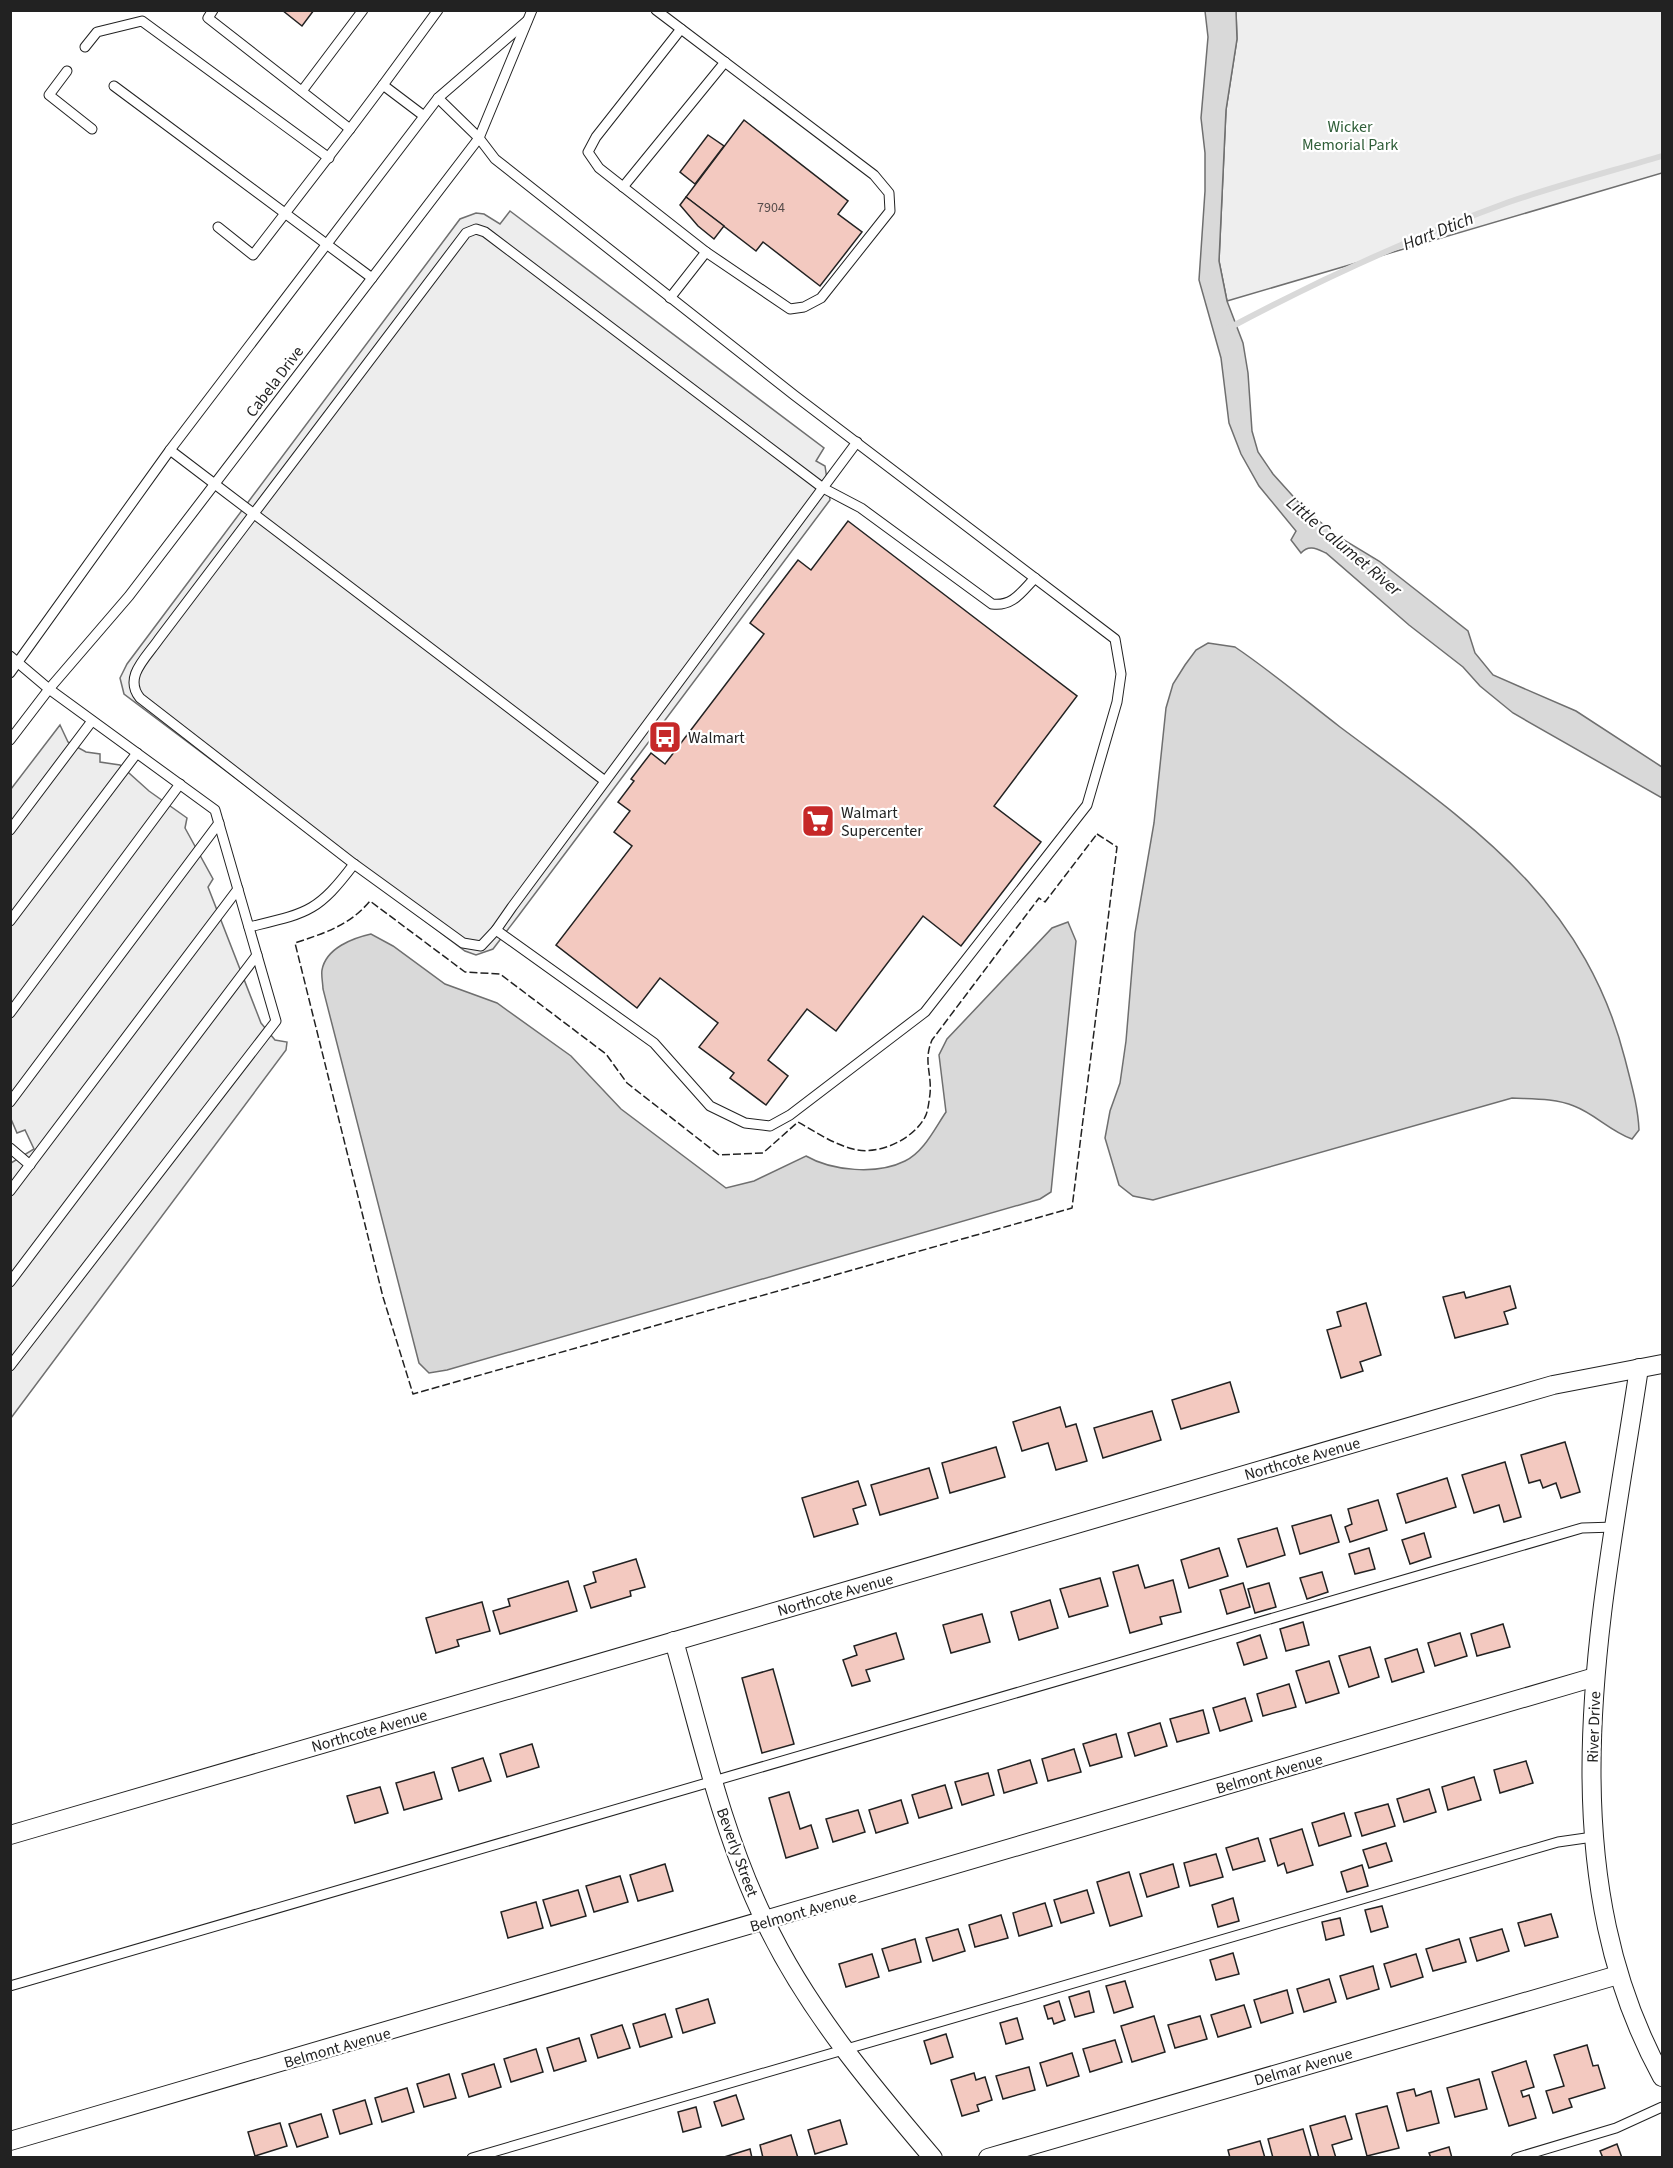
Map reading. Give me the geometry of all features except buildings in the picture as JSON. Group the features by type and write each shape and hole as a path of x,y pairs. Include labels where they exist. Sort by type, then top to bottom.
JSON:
{"street":[{"name":"Northcote Avenue","path":"10,1835 1552,1385 1662,1364"},
{"name":"River Drive","path":"1639,1368 1595,1677 1592,1746 1593,1837 1605,1927 1618,1975 1633,2016 1662,2077"},
{"name":"Beverly Street","path":"674,1641 728,1831 765,1922 810,2000 878,2093 933,2157"},
{"name":"Belmont Avenue","path":"10,2141 765,1922 1595,1677"},
{"name":"Delmar Avenue","path":"988,2157 1618,1975"}],"lane":[{"path":"302,91 363,10"},
{"path":"218,227 253,255 286,215 438,10"},
{"path":"656,10 874,175 889,193 890,211 820,298 804,307 790,309 706,252 599,168 588,152 596,137 681,29"},
{"path":"211,14 350,129"},
{"name":"Cabela Drive","path":"10,673 14,659 438,98 530,15"},
{"name":"Cabela Drive","path":"10,740 49,689 129,596 479,138 530,15"},
{"path":"85,47 97,32 142,21 328,158"},
{"path":"623,187 725,62"},
{"path":"67,71 49,95 92,129"},
{"path":"383,84 424,116"},
{"path":"114,86 372,278"},
{"path":"438,98 479,138 495,159 670,298 1115,639 1121,674 1117,702 1087,805 925,1012 790,1115 770,1126 745,1123 710,1106 654,1043 496,930"},
{"path":"856,442 823,488 604,781 496,930 481,946 463,943 354,864 140,699 133,690 132,680 159,639 466,233 476,228 485,232 823,488 861,508 992,604 1003,606 1014,600 1035,578"},
{"path":"670,298 706,252"},
{"path":"170,450 604,781"},
{"path":"10,1366 276,1021 215,810 49,689 14,659"},
{"path":"10,830 92,721"},
{"path":"10,921 137,753"},
{"path":"10,1013 180,784"},
{"path":"10,1102 219,823"},
{"path":"249,927 308,911 322,903 354,864"},
{"path":"10,1191 238,889"},
{"path":"10,1282 256,955"},
{"path":"10,1148 30,1165"},
{"path":"10,1986 1582,1528 1615,1527"},
{"path":"472,2157 1558,1842 1593,1837"},
{"path":"1516,2157 1616,2128 1662,2107"}],"green space":[{"name":"Wicker Memorial Park","path":"1236,11 1662,11 1662,173 1227,301 1219,261 1226,110 1237,39"}],"shaded area":[{"path":"510,211 824,448 816,461 825,466 830,500 493,949 476,955 465,951 124,694 120,678 127,664 460,219 476,213 484,214 500,224"},
{"path":"60,725 68,742 86,752 100,754 100,762 120,765 149,791 187,818 185,828 213,879 208,887 261,1023 275,1040 287,1042 286,1050 11,1418 11,1163 34,1149 25,1130 17,1133 11,1119 11,789"}],"water":[{"name":"Little Calumet River","path":"1205,11 1236,11 1237,39 1226,110 1219,261 1227,301 1243,343 1248,373 1252,431 1258,452 1273,474 1300,504 1334,534 1379,561 1468,631 1475,653 1493,675 1576,711 1662,767 1662,798 1513,713 1480,686 1463,667 1409,625 1326,553 1310,548 1301,553 1291,540 1296,531 1259,486 1241,454 1229,423 1221,358 1199,280 1205,191 1205,153 1201,118 1208,37"},
{"path":"1208,643 1235,647 1432,796 1514,867 1550,907 1581,951 1606,1002 1625,1059 1636,1103 1639,1130 1632,1139 1582,1109 1567,1103 1543,1099 1512,1098 1153,1200 1133,1196 1119,1185 1105,1138 1110,1111 1120,1083 1126,1041 1135,933 1154,823 1166,708 1173,684 1185,665 1196,650"},
{"path":"1068,922 1076,941 1051,1192 1040,1199 447,1370 429,1373 419,1363 323,989 322,972 325,962 341,945 371,934 393,946 445,984 497,1003 571,1056 621,1109 726,1188 754,1181 806,1156 841,1168 868,1170 894,1165 912,1157 929,1139 946,1112 939,1055 947,1039 1052,928"}],"waterway":[{"name":"Hart Dtich","path":"1229,328 1367,260 1473,215 1662,156"}],"fence":[{"path":"1097,834 1117,847 1072,1208 413,1394 383,1297 295,943 345,923 370,901 465,972 500,974 606,1054 627,1083 719,1155 763,1153 798,1122 846,1147 862,1151 873,1150 894,1144 912,1133 919,1125 926,1115 929,1103 928,1054 932,1040 1039,898 1045,902 1097,834"}],"place":[{"name":"Walmart","path":"665,737"},
{"name":"Walmart Supercenter","path":"818,821"}]}
